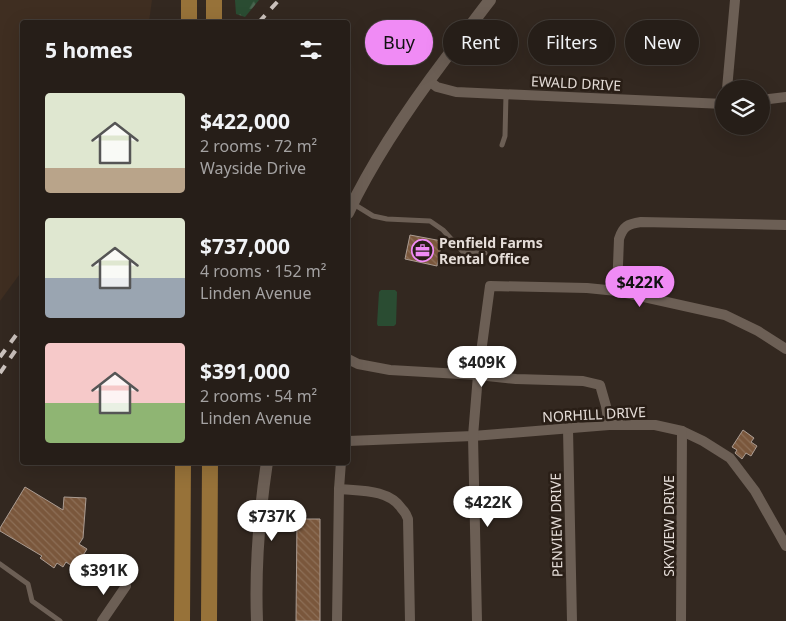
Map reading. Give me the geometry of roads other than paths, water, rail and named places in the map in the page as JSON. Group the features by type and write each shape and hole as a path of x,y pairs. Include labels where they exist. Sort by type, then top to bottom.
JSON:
{"main road":[{"path":"189,0 189,20"},
{"path":"214,0 214,20"},
{"path":"182,621 183,465"},
{"path":"209,621 210,465"}],"street":[{"path":"350,208 389,138 490,0"},
{"path":"728,80 735,0"},
{"name":"EWALD DRIVE","path":"429,81 437,87 456,92 715,104"},
{"path":"770,99 786,97"},
{"path":"618,290 619,239 626,226 641,222 786,225"},
{"path":"477,621 473,436 478,375 490,286 618,290 725,316 758,332 786,349"},
{"path":"350,360 358,364 390,370 478,375 516,380 583,381 600,385 609,425"},
{"name":"NORHILL DRIVE","path":"350,440 473,436 609,425 655,425 682,431 703,441 730,458 755,491 786,546"},
{"name":"PENVIEW DRIVE","path":"568,429 572,621"},
{"name":"SKYVIEW DRIVE","path":"681,621 682,431"},
{"path":"257,621 257,556 267,465"},
{"path":"337,621 341,465"},
{"path":"339,489 379,493 402,507 408,519 410,621"},
{"path":"102,621 126,586"}],"lane":[{"path":"502,145 505,136 506,94"},
{"path":"350,208 387,219 430,221 442,230 464,253 486,253"},
{"path":"0,564 28,584 32,601 60,621"}],"railway":[{"path":"261,20 279,0"},
{"path":"0,357 20,330"},
{"path":"0,373 20,344"}],"place":[{"name":"Penfield Farms Rental Office","path":"423,250"}]}
